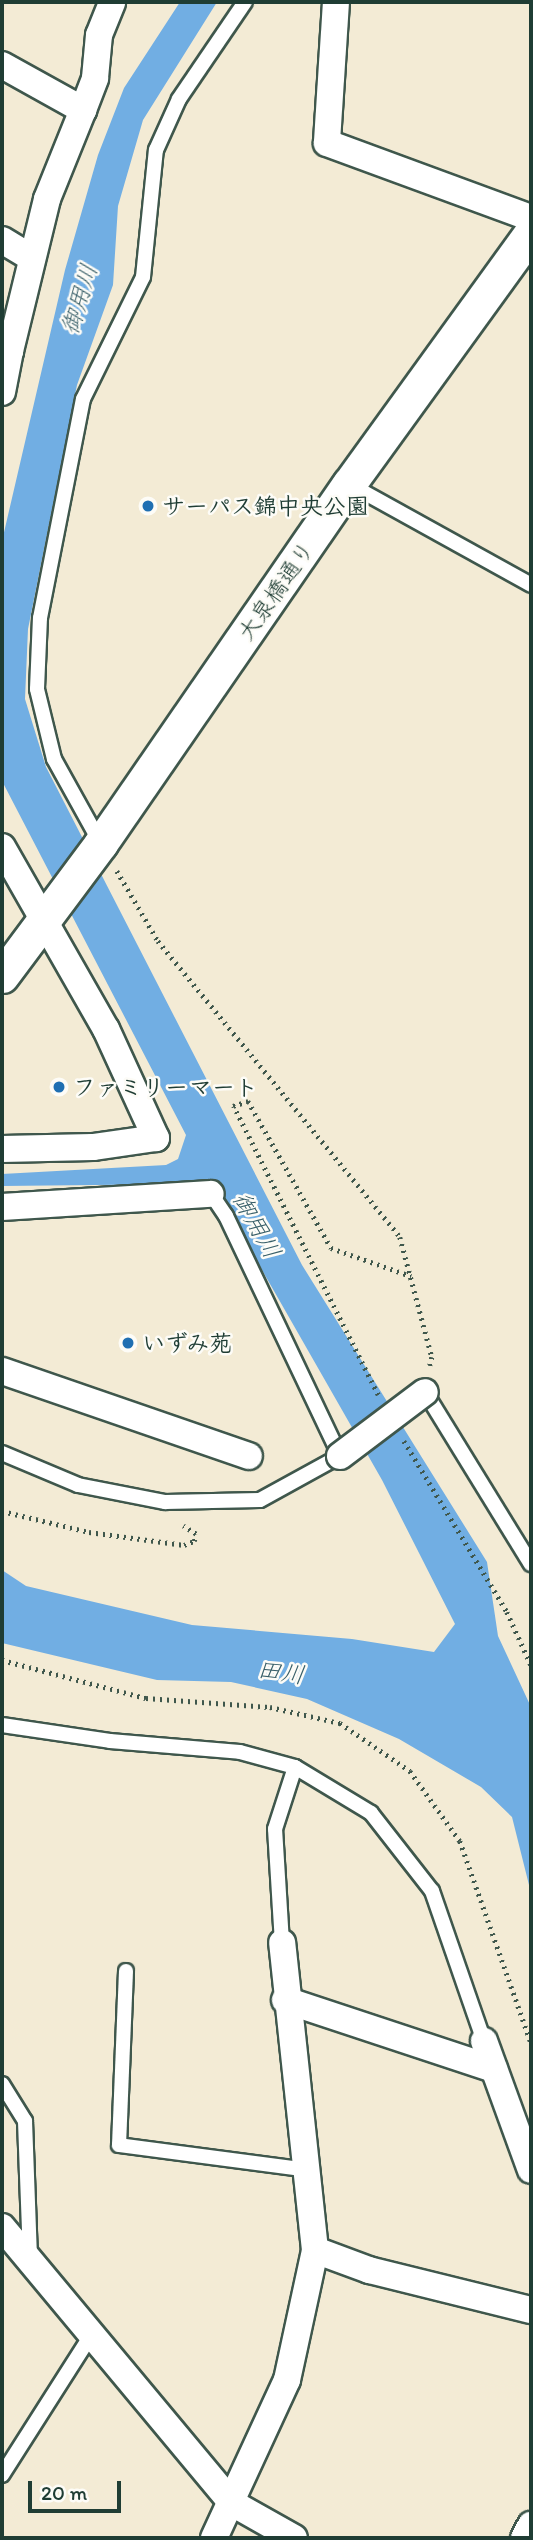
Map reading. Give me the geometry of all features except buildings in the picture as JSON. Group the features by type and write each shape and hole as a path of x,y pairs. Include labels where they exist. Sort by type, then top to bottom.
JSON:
{"street":[{"path":"2,391 6,356 47,199 95,78 99,35 112,2"},
{"path":"336,2 327,143 531,218"},
{"path":"2,65 83,110"},
{"name":"大泉橋通り","path":"43,919 99,846 349,484 531,233"},
{"path":"2,240 32,258"},
{"path":"2,847 106,1029 156,1138 93,1147 2,1149"},
{"path":"2,976 43,919"},
{"path":"2,1207 211,1194"},
{"path":"2,1371 249,1456"},
{"path":"340,1455 425,1392"},
{"path":"214,2538 287,2380 314,2250 309,2170 285,2000 282,1944"},
{"path":"285,2000 494,2069"},
{"path":"484,2041 531,2170"},
{"path":"2,2227 30,2256 232,2503 294,2538"},
{"path":"314,2250 369,2270 531,2310"},
{"path":"524,2538 531,2525"}],"lane":[{"path":"99,846 54,759 37,689 40,618 83,399 143,277 156,150 179,99 245,2"},
{"path":"349,484 531,585"},
{"path":"2,1452 78,1485 165,1502 260,1500 340,1455 226,1216 211,1194"},
{"path":"425,1392 531,1564"},
{"path":"2,1725 110,1741 240,1752 295,1767 371,1813 432,1891 484,2041"},
{"path":"282,1944 275,1829 295,1767"},
{"path":"126,1971 119,2145 309,2170"},
{"path":"2,2084 25,2121 30,2256"},
{"path":"3,2469 93,2332"}],"path":[{"path":"99,846 158,942 400,1237 432,1357 425,1392"},
{"path":"385,1408 233,1106 248,1101 331,1248 411,1276"},
{"path":"402,1437 507,1612 531,1665"},
{"path":"2,1511 89,1532 184,1545 194,1541 193,1529 172,1525"}],"water":[{"path":"180,2 217,2 143,120 118,206 113,285 77,385 28,629 25,699 46,767 302,1265 487,1562 498,1636 531,1707 531,1893 512,1817 481,1787 399,1739 307,1699 231,1682 157,1680 2,1643 2,1570 26,1586 192,1625 352,1639 434,1652 455,1624 382,1480 218,1193 188,1184 2,1186 2,1174 166,1165 178,1159 186,1135 2,781 2,541 65,270 98,155 124,88"}],"place":[{"name":"サーパス錦中央公園","path":"148,506"},
{"name":"ファミリーマート","path":"59,1087"},
{"name":"いずみ苑","path":"128,1343"}],"water label":[{"name":"御用川","path":"79,299"},
{"name":"御用川","path":"257,1225"},
{"name":"田川","path":"281,1672"}]}
